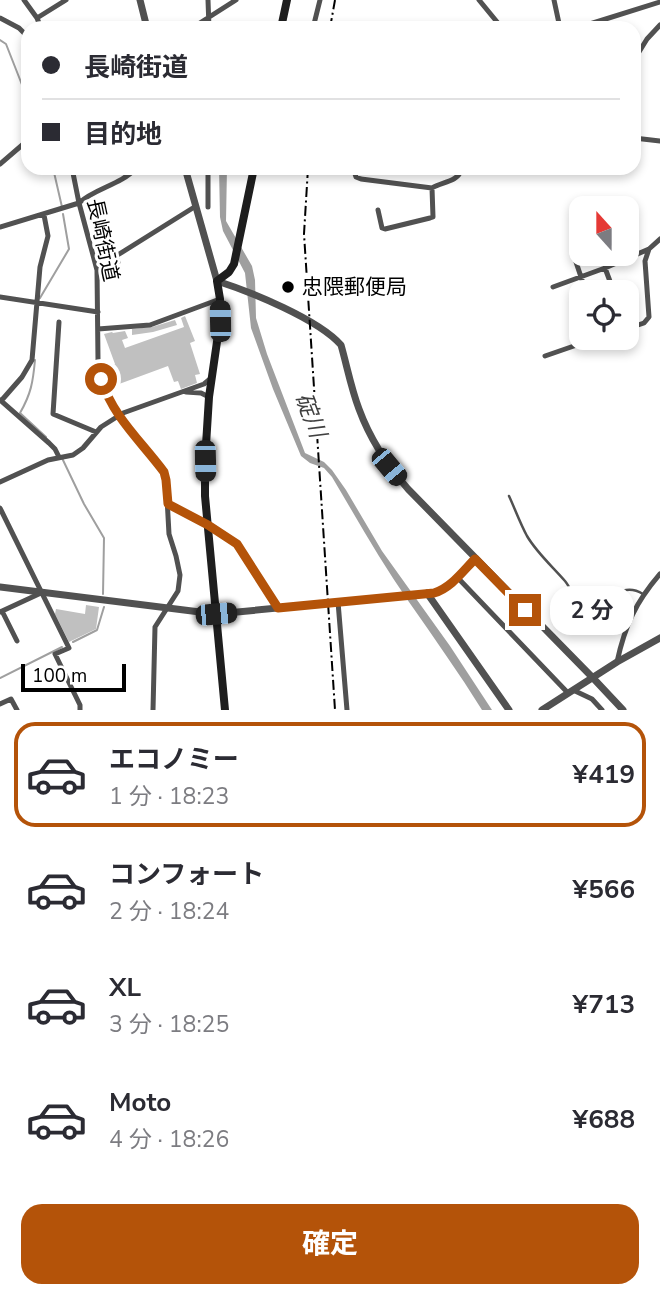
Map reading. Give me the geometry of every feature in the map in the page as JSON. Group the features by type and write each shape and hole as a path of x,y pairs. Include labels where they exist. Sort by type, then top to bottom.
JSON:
{"main road":[{"path":"282,21 287,0"},
{"path":"225,710 208,525 205,461 209,397 220,321 217,281 229,272 234,264 253,175"}],"street":[{"path":"24,0 38,21"},
{"path":"37,18 66,0"},
{"path":"140,0 146,21"},
{"path":"208,0 210,21"},
{"path":"204,21 236,0"},
{"path":"315,21 320,0"},
{"path":"480,0 496,21"},
{"path":"554,0 558,21"},
{"path":"599,21 660,2"},
{"path":"0,18 21,30"},
{"path":"641,49 660,25"},
{"path":"641,139 660,141"},
{"path":"0,164 21,147"},
{"name":"長崎街道","path":"73,175 97,270 101,379 118,416 164,472 166,480 169,534 180,575 178,591 155,627 153,710"},
{"path":"0,227 79,203 128,175"},
{"path":"187,175 217,281 267,300 334,337 341,345 359,408 389,467 623,710"},
{"path":"208,175 208,207"},
{"path":"355,175 361,179 432,188 459,175"},
{"path":"378,210 382,228 385,229 433,217 432,188"},
{"path":"116,256 195,206"},
{"path":"44,215 48,236 40,267 32,360 22,377 1,400 49,443 59,457"},
{"path":"639,324 649,317 646,254 660,239"},
{"path":"553,287 649,249"},
{"path":"578,266 582,280"},
{"path":"605,268 610,280"},
{"path":"0,298 98,312"},
{"path":"98,329 150,325 220,299"},
{"path":"59,322 53,414 96,432"},
{"path":"545,356 569,348"},
{"path":"0,482 37,464 73,455 96,432 118,416 204,384 212,377"},
{"path":"183,392 201,393 209,397"},
{"path":"168,504 237,544 278,608"},
{"path":"0,508 69,648 55,654 80,705 77,709"},
{"path":"0,587 216,614 441,591 475,559"},
{"path":"617,662 633,612 643,594 660,574"},
{"path":"457,577 571,692 592,699 603,710"},
{"path":"17,641 1,612 41,593"},
{"path":"427,593 509,710"},
{"path":"338,602 347,710"},
{"path":"542,710 660,638"},
{"path":"0,704 11,699 17,710"}],"lane":[{"path":"509,496 529,538 566,582 580,605 593,608 620,592 630,590 643,594"}],"shaded area":[{"path":"219,175 227,175 226,221 252,266 256,318 305,453 324,462 332,470 382,551 492,710 482,710 389,572 332,477 324,468 301,456 251,328 245,273 223,231"}],"building":[{"path":"185,316 195,341 190,343 200,374 195,375 197,383 181,389 178,381 174,382 168,366 111,387 105,368 115,364 104,334 125,331 128,338 122,340 125,348 184,327 181,318"},
{"path":"175,320 177,325 132,335 132,329 152,327"},
{"path":"86,605 99,607 96,629 69,642 55,614 56,609 85,614"}],"waterway":[{"path":"0,40 6,44 21,82"},
{"path":"55,175 62,207"},
{"path":"40,298 69,249 63,214"},
{"path":"35,360 31,388 20,413 46,437"},
{"path":"62,458 104,538 103,594"},
{"path":"73,642 97,630 104,607"},
{"path":"0,678 62,647"}],"railway":[{"path":"331,21 335,0"},
{"path":"308,175 304,234 335,710"}],"place":[{"name":"忠隈郵便局","path":"288,287"}],"route":[{"path":"101,379 118,416 164,472 168,504 237,544 278,608 434,593 449,585 475,559 525,610"}],"water label":[{"name":"碇川","path":"311,415"}]}
